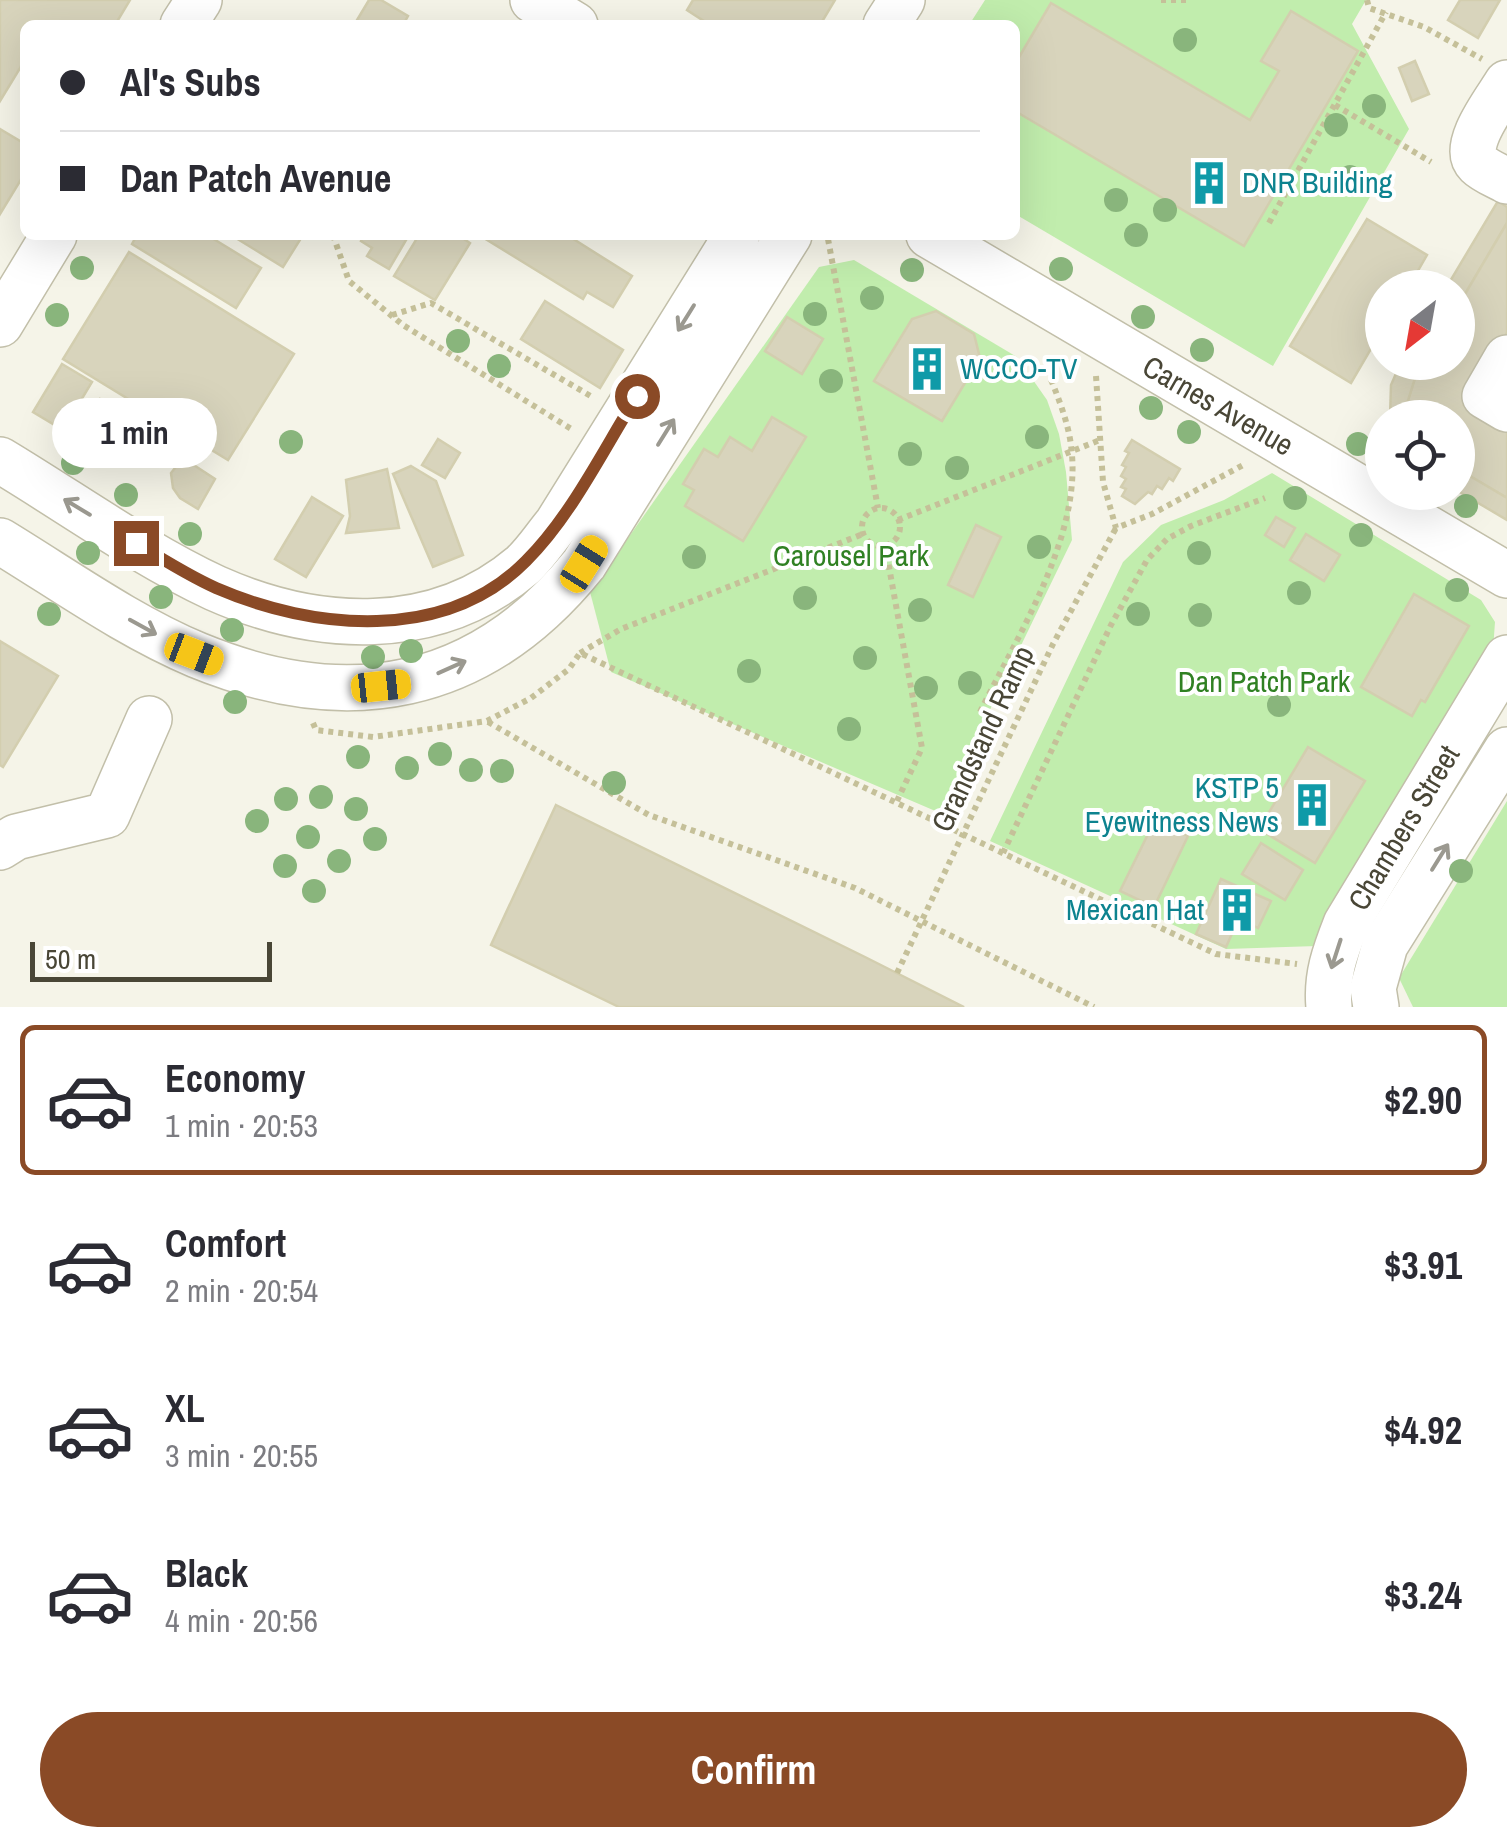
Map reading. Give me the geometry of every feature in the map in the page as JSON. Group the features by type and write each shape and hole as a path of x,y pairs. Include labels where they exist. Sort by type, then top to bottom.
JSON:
{"street":[{"path":"533,0 567,20"},
{"path":"1451,157 1475,137 1497,73"},
{"path":"1451,157 1477,163 1507,181"},
{"path":"0,324 51,240"},
{"path":"0,460 216,588 313,618 405,621 444,610 485,592 525,563 557,524 734,240"},
{"path":"0,540 143,628 194,654 242,672 296,685 358,688 405,684 448,671 524,627 584,564 786,240"},
{"name":"Carnes Avenue","path":"937,240 1507,575"},
{"path":"1507,358 1485,396 1507,409"},
{"path":"296,685 313,618"},
{"name":"Chambers Street","path":"1330,988 1346,924 1507,658"},
{"path":"0,847 16,836 108,816 149,719"},
{"name":"Chambers Street","path":"1376,1007 1374,978 1386,944 1507,750"}],"path":[{"path":"1162,0 1188,0"},
{"path":"1367,0 1369,8 1424,27 1497,73"},
{"path":"1269,223 1386,12"},
{"path":"1334,106 1451,157"},
{"path":"335,240 348,280 392,315 578,433"},
{"path":"827,240 878,508"},
{"path":"392,315 431,303 599,401"},
{"path":"1090,330 1102,482 1116,528 1152,514 1237,466 1294,450"},
{"path":"980,712 1051,565 1069,516 1072,451 1063,409 1046,366"},
{"path":"898,520 1100,440"},
{"path":"1003,853 1111,625 1147,560 1167,540 1191,526 1265,498"},
{"path":"878,508 889,510 898,520 898,532 885,545 873,544 863,534 867,514 878,508"},
{"name":"Grandstand Ramp","path":"897,973 1053,644 1116,528"},
{"path":"296,685 316,730 373,737 487,721 531,698 569,668 580,653 622,629 863,534"},
{"path":"885,545 922,748 896,803"},
{"path":"580,653 1216,954 1330,988"},
{"path":"487,721 649,814 855,888 1094,1007"}],"green space":[{"path":"985,0 1366,0 1352,24 1409,129 1273,366 1020,217 1020,20 972,20"},
{"name":"Carousel Park","path":"854,260 1017,357 1047,400 1066,472 1072,540 940,813 611,672 590,592 819,267"},
{"name":"Dan Patch Park","path":"1272,473 1481,600 1495,622 1493,650 1317,946 1226,949 990,841 1123,562 1161,525 1224,500"},
{"path":"1507,801 1507,1007 1413,1007 1399,978"}],"building":[{"path":"0,0 130,0 118,20 20,20 20,68 0,101"},
{"path":"369,0 381,0 408,16 406,20 357,20"},
{"path":"693,0 835,0 823,20 702,20 687,10"},
{"path":"1460,0 1500,0 1478,38 1448,20"},
{"name":"DNR Building","path":"1051,3 1250,120 1279,71 1261,61 1291,11 1358,51 1244,246 1020,114 1020,56"},
{"path":"1415,61 1429,94 1412,101 1399,68"},
{"path":"0,129 20,141 20,181 0,214"},
{"path":"1498,201 1507,207 1507,223 1475,277 1475,270 1457,270"},
{"path":"1367,219 1427,255 1418,270 1365,270 1365,359 1351,383 1290,346"},
{"path":"1507,223 1507,333 1467,400 1408,400 1414,380 1475,380 1475,277"},
{"path":"134,240 215,240 261,268 236,308 132,244"},
{"path":"239,240 300,240 283,267"},
{"path":"406,240 389,269 367,256 372,248 361,241"},
{"path":"416,240 470,243 435,300 394,276"},
{"path":"487,240 575,240 632,276 613,307 587,292 583,299"},
{"path":"129,252 294,354 228,460 63,359"},
{"path":"545,301 623,350 600,388 521,339"},
{"name":"WCCO-TV","path":"936,311 974,334 980,358 942,421 874,381 912,319"},
{"path":"787,317 823,339 802,374 765,351"},
{"path":"62,364 92,382 63,430 33,412"},
{"path":"1393,380 1414,380 1408,400 1391,400"},
{"path":"100,399 136,422 111,461 76,438"},
{"path":"1475,411 1507,430 1507,498 1475,479"},
{"path":"772,417 806,437 743,541 685,506 694,490 683,484 704,449 718,457 730,437 752,451"},
{"path":"438,439 460,453 445,478 422,465"},
{"path":"1132,440 1180,469 1173,481 1169,478 1162,489 1157,486 1152,494 1148,492 1135,504 1122,496 1126,489 1121,487 1126,479 1121,476 1126,467 1122,465 1129,453 1125,451"},
{"path":"183,458 215,479 198,509 180,498 173,488 171,473"},
{"path":"411,466 436,481 463,555 433,567 393,474"},
{"path":"387,469 399,528 346,533 350,516 346,480"},
{"path":"1475,479 1507,498 1507,520 1475,501"},
{"path":"312,497 343,516 306,577 275,559"},
{"path":"1276,517 1295,528 1284,547 1265,535"},
{"path":"976,525 1001,537 973,597 948,585"},
{"path":"1306,534 1340,555 1324,581 1290,560"},
{"path":"1414,594 1469,626 1425,702 1421,700 1412,716 1361,687"},
{"path":"0,641 58,676 3,767 0,765"},
{"name":"KSTP 5 Eyewitness News","path":"1308,747 1365,781 1315,863 1259,829"},
{"path":"556,805 964,1007 619,1007 491,945"},
{"path":"1155,820 1188,836 1154,907 1120,891"},
{"path":"1261,843 1303,870 1285,900 1242,874"},
{"name":"Mexican Hat","path":"1221,879 1271,901 1258,928 1239,918 1226,947 1196,934"}],"place":[{"name":"DNR Building","path":"1209,183"},
{"name":"WCCO-TV","path":"927,369"},
{"name":"KSTP 5 Eyewitness News","path":"1312,805"},
{"name":"Mexican Hat","path":"1237,910"}],"route":[{"path":"136,543 216,588 313,618 405,621 444,610 485,592 525,563 557,524 637,396"}]}
